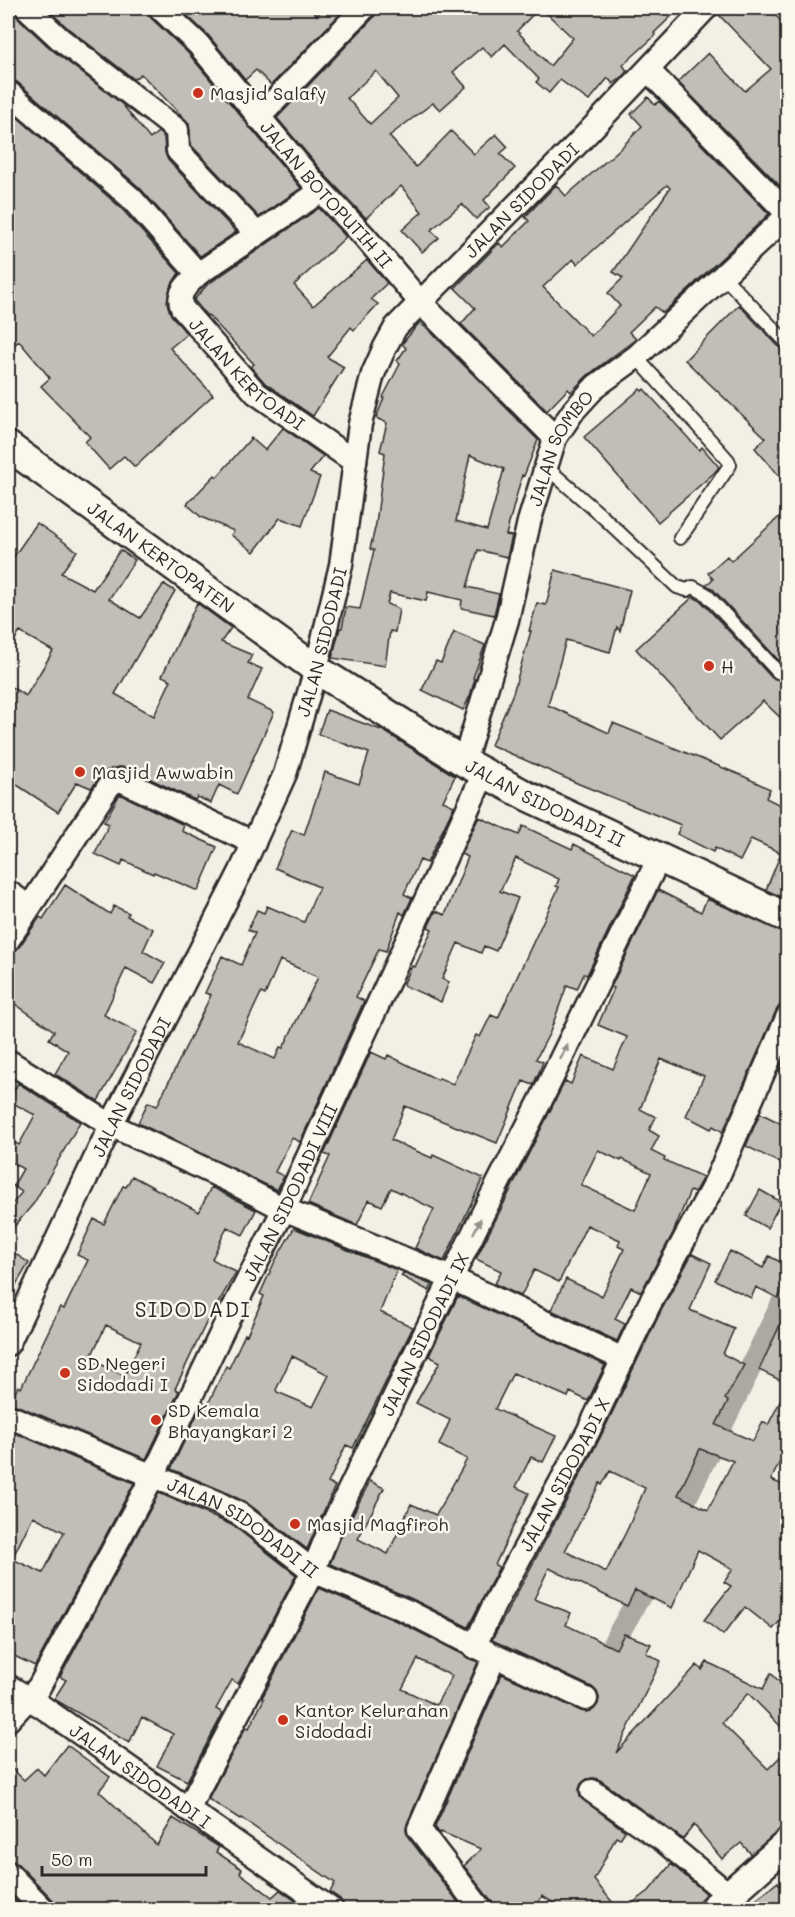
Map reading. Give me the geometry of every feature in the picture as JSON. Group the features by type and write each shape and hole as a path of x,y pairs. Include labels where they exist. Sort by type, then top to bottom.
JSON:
{"street":[{"path":"27,8 60,39 177,130 178,151 257,234"},
{"name":"JALAN BOTOPUTIH II","path":"160,8 180,24 198,44 258,118 421,303 555,438"},
{"path":"258,118 364,8"},
{"name":"JALAN SIDODADI","path":"8,1344 111,1125 188,977 285,774 316,669 341,566 360,424 373,374 385,347 396,327 706,8"},
{"path":"648,70 788,214"},
{"path":"8,92 131,198 198,274"},
{"name":"JALAN KERTOADI","path":"321,191 198,274 182,290 179,301 182,308 256,393 355,462"},
{"name":"JALAN SOMBO","path":"474,768 529,522 555,438 574,410 596,386 636,357 788,214"},
{"name":"JALAN KERTOPATEN","path":"8,446 316,669"},
{"name":"JALAN SIDODADI II","path":"316,669 474,768 526,796 788,918"},
{"name":"JALAN SIDODADI VIII","path":"8,1720 39,1687 153,1476 229,1317 284,1209 474,768"},
{"path":"8,940 109,786 115,781 121,780 254,843"},
{"name":"JALAN SIDODADI IX","path":"188,1809 313,1571 328,1534 451,1278 659,858"},
{"path":"8,892 29,907"},
{"name":"JALAN SIDODADI X","path":"474,1647 510,1575 588,1432 649,1305 716,1181 788,1016"},
{"path":"8,1061 111,1125 284,1209 451,1278 622,1359"},
{"name":"JALAN SIDODADI II","path":"8,1416 241,1515 313,1571 407,1611 474,1647"},
{"path":"474,1647 586,1699"},
{"path":"481,1910 419,1829 495,1656"},
{"name":"JALAN SIDODADI I","path":"8,1686 332,1910"},
{"path":"592,1791 664,1841 720,1902 788,1844"},
{"path":"8,1873 44,1910"}],"lane":[{"path":"723,276 788,344"},
{"path":"636,357 730,465 680,538"},
{"path":"546,467 677,587 687,590 693,587 706,594 778,672 788,674"}],"building":[{"path":"8,8 14,8 18,18 51,49 122,104 150,139 158,132 164,137 168,160 236,232 200,256 140,188 17,82 8,78"},
{"path":"46,8 147,8 151,18 188,53 301,188 259,217 191,145 189,123 141,74 134,79 69,29"},
{"path":"179,8 309,8 317,15 324,8 346,8 271,85 256,70 245,80 208,35"},
{"path":"377,8 539,8 517,31 550,66 573,38 541,8 680,8 654,33 656,35 623,65 627,71 621,78 613,84 608,78 589,101 560,80 549,93 536,82 539,79 505,44 492,57 482,47 453,72 466,87 440,110 433,103 389,136 416,167 451,131 474,154 496,134 508,147 500,154 515,168 484,200 490,207 476,219 462,204 431,230 439,238 422,252 402,230 422,212 401,186 366,218 326,176 277,118 374,17","holes":["376,71 398,98 370,124 347,98"]},
{"path":"719,8 735,8 742,15 751,8 769,8 788,29 788,194 678,82 708,53 745,91 771,69 718,14"},
{"path":"648,97 655,105 659,101 769,214 663,313 655,307 629,332 636,339 588,375 571,392 568,389 547,411 461,324 475,308 455,288 499,243 503,247 529,221 525,217 556,185 566,196 622,147 642,126 631,114","holes":["667,185 670,188 613,272 623,278 608,293 620,306 591,336 543,287 573,259 577,264"]},
{"path":"8,109 121,208 179,273 170,287 167,303 172,316 187,334 170,348 213,395 135,467 124,456 109,469 85,442 90,437 41,386 50,378 19,341 8,350"},
{"path":"319,208 346,237 294,285 313,306 367,260 387,283 371,299 378,304 354,330 351,327 327,357 344,367 313,416 265,383 251,367 254,364 194,300 207,285"},
{"path":"739,305 782,350 788,352 788,486 755,448 766,438 685,360"},
{"path":"419,323 428,329 538,440 524,476 522,475 506,535 512,536 507,557 478,550 467,587 499,594 494,615 461,608 462,600 428,592 426,601 390,593 387,604 399,609 395,632 390,631 385,666 332,658 346,607 360,609 374,550 370,549 376,524 385,453 380,451 387,423 376,418 383,397 400,364 397,361 406,348 402,344","holes":["470,455 504,469 487,530 456,521"]},
{"path":"640,389 642,391 644,389 699,450 702,447 719,467 658,522 584,437"},
{"path":"283,428 323,456 310,473 320,477 302,526 280,518 254,552 231,535 234,531 201,517 187,504 215,475 217,477 251,438 265,450"},
{"path":"788,509 788,665 782,664 712,588 706,585 713,579 708,573 727,556 731,561"},
{"path":"37,523 77,551 61,573 93,590 120,550 135,560 109,599 140,618 164,584 175,591 115,694 154,716 171,680 162,676 197,603 231,628 221,642 252,655 248,663 262,669 248,700 274,712 237,794 219,785 211,803 197,797 195,800 127,768 119,767 106,771 91,788 77,782 58,812 8,779 8,685 26,696 53,651 20,632 8,649 8,565"},
{"path":"555,570 630,590 620,631 617,627 610,652 566,640 548,705 609,733 613,723 770,789 766,798 788,809 788,900 766,890 781,853 751,839 740,861 715,848 713,852 677,834 681,825 491,745 513,693 537,603 546,605"},
{"name":"H","path":"693,597 701,601 772,678 788,682 788,725 763,701 720,740 636,649"},
{"path":"454,632 485,645 473,678 475,679 470,696 463,710 422,690 436,661 441,663"},
{"path":"327,710 384,731 455,776 443,801 454,806 427,863 420,860 404,894 412,898 404,915 400,912 386,951 379,949 356,997 364,1001 300,1142 292,1138 275,1172 284,1176 277,1190 138,1123 148,1102 157,1106 211,995 205,993 222,956 241,965 255,933 248,930 257,910 264,913 267,906 304,922 319,887 275,868 292,830 304,835 325,772 359,784 369,753 318,734","holes":["280,960 318,977 283,1048 280,1047 275,1059 238,1042 261,993 265,995"]},
{"path":"120,794 184,825 182,831 217,847 198,891 123,860 121,866 95,854 109,824 104,822"},
{"path":"479,817 519,835 523,826 572,849 574,844 635,875 587,975 584,974 577,989 567,985 550,1032 536,1059 543,1062 540,1070 533,1085 523,1081 497,1143 405,1106 391,1140 432,1158 433,1155 483,1178 444,1261 415,1248 434,1209 391,1188 382,1206 369,1200 357,1225 308,1204 330,1156 324,1154 371,1052 386,1059 388,1055 438,1080 439,1078 453,1084 476,1035 480,1037 491,1015 498,1018 559,887 556,886 559,879 516,858 500,891 518,898 496,951 484,946 481,953 458,943 442,979 449,982 441,1002 403,985 412,966 415,967 432,929 428,927 436,911 445,915 468,857 461,854"},
{"path":"65,885 110,914 114,906 129,913 127,916 153,929 143,951 165,963 154,983 126,968 104,1015 137,1032 98,1101 55,1074 68,1051 49,1039 54,1031 8,999 8,959 40,917 43,919"},
{"path":"658,890 701,912 707,899 788,934 788,1003 780,1005 776,1011 723,1132 713,1126 711,1129 686,1116 704,1076 661,1059 640,1109 656,1117 649,1130 659,1136 651,1151 665,1158 664,1160 703,1177 694,1193 690,1191 673,1233 641,1292 631,1287 615,1319 625,1324 617,1341 551,1310 566,1279 602,1296 624,1249 618,1246 620,1240 587,1225 559,1282 534,1270 521,1296 495,1284 501,1271 476,1259 565,1081 571,1084 583,1056 613,1069 627,1037 598,1025 614,988 611,987","holes":["598,1150 621,1161 622,1159 651,1173 635,1210 581,1185"]},
{"path":"788,1051 788,1075 779,1071"},
{"path":"18,1083 80,1122 34,1203 8,1234 8,1209 22,1192 13,1186 23,1169 8,1160 8,1139 19,1145 35,1115 9,1101"},
{"path":"760,1113 788,1127 788,1167 746,1146"},
{"path":"132,1176 199,1212 211,1187 256,1210 243,1235 227,1227 212,1259 236,1272 217,1305 215,1304 175,1389 179,1391 146,1459 11,1403 18,1386 21,1388 60,1307 64,1309 88,1260 77,1255 94,1219 104,1224 123,1186 126,1187","holes":["106,1325 141,1342 124,1376 90,1359"]},
{"path":"760,1190 781,1202 767,1228 746,1216"},
{"path":"294,1228 397,1270 380,1312 413,1327 353,1448 346,1445 328,1483 335,1486 307,1549 247,1503 171,1469 203,1402 208,1404 226,1366 229,1368 245,1334 247,1335 264,1296 260,1294","holes":["292,1356 329,1375 313,1407 276,1390"]},
{"path":"8,1249 29,1263 8,1298"},
{"path":"730,1251 763,1268 769,1256 788,1266 788,1280 778,1298 756,1287 751,1298 715,1280"},
{"path":"692,1254 711,1263 690,1310 734,1329 723,1354 744,1365 725,1399 728,1401 716,1425 753,1441 763,1422 768,1425 788,1386 788,1445 771,1480 788,1487 788,1612 773,1629 745,1607 723,1635 704,1620 731,1586 724,1582 733,1569 698,1550 672,1608 635,1590 627,1606 549,1568 534,1599 571,1613 566,1625 616,1649 624,1634 651,1644 646,1653 661,1661 616,1753 697,1665 702,1670 707,1662 763,1689 771,1673 788,1691 788,1734 748,1693 722,1723 768,1769 788,1749 788,1824 751,1854 741,1843 722,1859 694,1825 683,1839 600,1780 587,1779 581,1784 580,1797 625,1831 620,1839 616,1837 594,1880 619,1910 566,1910 542,1896 535,1910 498,1910 464,1866 481,1849 441,1832 440,1834 435,1827 502,1674 581,1711 593,1710 598,1704 597,1692 592,1687 492,1640 600,1438 661,1311","holes":["700,1449 733,1461 708,1510 678,1495","610,1471 645,1488 606,1572 565,1551 600,1483 602,1485"]},
{"path":"403,1273 432,1285 429,1291 401,1276"},
{"path":"458,1296 605,1365 588,1401 570,1392 568,1397 513,1373 495,1409 556,1436 543,1462 531,1457 516,1487 529,1493 495,1565 499,1567 468,1627 412,1599 330,1564 340,1539 370,1481 384,1488 358,1539 388,1554 411,1504 436,1515 467,1459 439,1445 450,1420 416,1403 440,1362 429,1356"},
{"path":"788,1308 788,1384 759,1370"},
{"path":"8,1430 134,1483 35,1666 8,1653","holes":["33,1516 64,1532 43,1573 12,1559"]},
{"path":"159,1493 234,1526 296,1575 238,1684 232,1680 216,1709 223,1713 187,1781 157,1766 173,1734 142,1717 129,1743 54,1699 66,1680 60,1677"},
{"path":"319,1588 401,1623 478,1662 406,1830 408,1837 461,1906 456,1910 345,1910 340,1899 330,1892 335,1883 241,1818 208,1799 246,1727 249,1728 264,1699 262,1698","holes":["418,1659 452,1676 436,1705 402,1689"]},
{"path":"67,1745 110,1777 99,1791 157,1845 173,1818 219,1847 216,1852 242,1869 240,1873 272,1897 280,1890 308,1910 57,1910 54,1901 18,1864 8,1860 8,1765 24,1780 37,1768 44,1775"},
{"path":"671,1864 706,1893 697,1904 696,1910 623,1910 649,1891"},
{"path":"788,1878 788,1910 764,1910 756,1899 778,1882 779,1884"},
{"path":"8,1892 25,1910 8,1910"}],"waterway":[{"path":"672,1527 788,1291"},
{"path":"579,1718 616,1638 657,1566"}],"place":[{"name":"Masjid Salafy","path":"198,93"},
{"name":"H","path":"709,666"},
{"name":"Masjid Awwabin","path":"80,772"},
{"name":"SD Negeri Sidodadi I","path":"65,1373"},
{"name":"SD Kemala Bhayangkari 2","path":"156,1420"},
{"name":"Masjid Magfiroh","path":"295,1524"},
{"name":"Kantor Kelurahan Sidodadi","path":"283,1720"}],"district":[{"name":"SIDODADI","path":"193,1308"}]}
